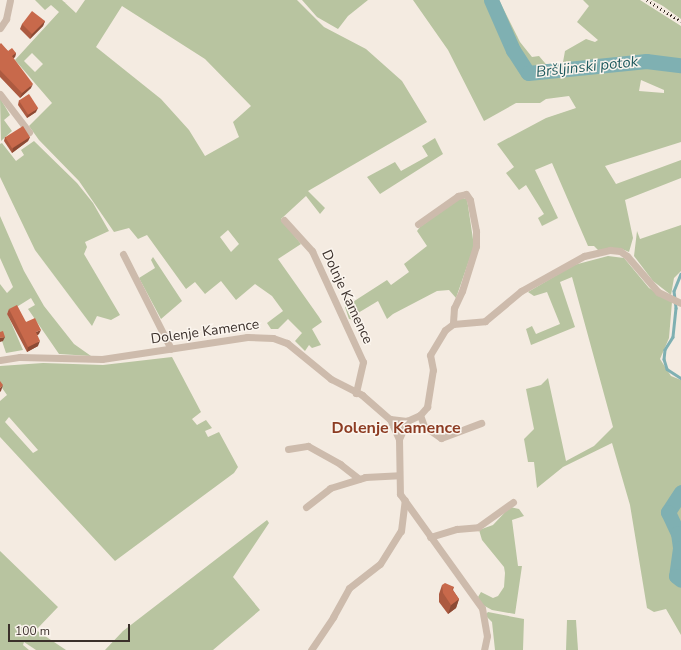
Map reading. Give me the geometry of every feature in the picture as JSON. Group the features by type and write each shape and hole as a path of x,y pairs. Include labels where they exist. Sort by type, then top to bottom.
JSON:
{"street":[{"path":"0,28 6,19 10,0"},
{"path":"0,94 29,132"},
{"path":"418,224 458,196 466,194 470,200 476,231 476,246 462,292 454,308 453,324"},
{"name":"Dolnje Kamence","path":"284,220 312,251 363,362 356,393"},
{"path":"484,650 487,636 482,608 400,494 400,439 407,422 420,415 427,407 432,370 430,355 445,330 453,324 485,321 521,291 545,276 584,256 610,250 620,251 628,256 647,281 669,298 681,303"},
{"path":"123,254 171,349"},
{"name":"Dolenje Kamence","path":"0,360 20,357 102,359 247,337 273,338 287,343 331,379 356,393 390,419 407,422"},
{"path":"420,415 424,426 441,438 482,423"},
{"path":"390,419 400,439"},
{"path":"288,448 308,446 340,464 359,479"},
{"path":"306,507 330,488 359,479 399,476"},
{"path":"311,650 334,617 349,588 380,564 401,531 405,500"},
{"path":"430,537 457,529 478,526 513,502"}],"green space":[{"path":"35,0 62,0 76,13 85,0 297,0 324,27 366,49 402,81 427,122 308,191 325,208 320,214 306,196 281,219 301,244 278,259 322,322 312,329 321,345 312,348 309,345 305,351 295,341 302,333 288,319 278,329 271,329 267,323 283,311 272,296 255,284 236,300 221,281 205,294 195,282 186,289 147,235 138,239 129,228 114,232 79,181 39,140 29,126 52,103 15,60 59,12 51,5 45,10","holes":["122,6 205,59 251,106 233,122 239,137 205,156 189,130 161,99 96,47","32,53 43,64 35,72 24,61","228,230 239,244 231,252 220,237"]},
{"path":"302,0 368,0 348,16 338,29 317,17"},
{"path":"413,0 499,0 520,42 532,57 539,56 550,69 563,62 565,51 586,39 595,42 598,40 577,22 589,6 583,0 640,0 681,26 681,142 605,166 616,184 681,160 681,178 625,200 633,238 629,252 622,249 598,250 594,246 588,246 552,163 535,170 558,218 542,226 538,218 544,214 526,185 519,190 506,173 514,167 497,144 546,118 576,108 569,96 546,99 540,103 516,103 484,121 448,50","holes":["641,80 664,90 664,93 639,91"]},
{"path":"652,0 681,0 681,19 663,6"},
{"path":"0,98 10,115 4,120 12,131 1,141"},
{"path":"435,138 443,154 380,194 367,177 395,162 401,171 428,156 422,146"},
{"path":"34,141 77,183 93,203 109,231 85,242 87,247 84,254 120,315 111,320 97,316 92,326 35,250 0,177 0,144 2,143 16,161 24,155 21,150"},
{"path":"460,198 467,199 474,246 456,298 449,290 437,291 393,314 387,319 378,301 358,313 360,320 349,319 345,307 387,280 391,285 409,272 404,264 427,246 417,231 420,227"},
{"path":"0,216 24,271 44,306 74,344 91,356 59,354 28,309 35,305 31,298 7,313 23,350 6,353 0,335 0,284 7,293 13,287 0,258"},
{"path":"681,225 681,271 674,278 671,295 653,281 634,256 637,231 640,239"},
{"path":"608,256 624,258 649,288 672,302 669,338 660,359 671,376 681,380 681,488 669,501 665,516 675,538 673,578 681,583 681,635 666,609 654,612 647,608 630,505 612,443 563,467 537,488 534,462 528,462 524,439 534,429 526,389 541,385 548,378 566,461 594,446 613,427 572,277 560,282 575,327 531,345 526,329 532,326 536,334 560,324 547,292 534,296 528,292 574,265"},
{"path":"153,257 182,301 161,319 139,278 155,268 151,260"},
{"path":"172,357 201,412 192,419 197,425 206,420 212,428 205,431 208,437 219,432 238,467 234,473 115,561 0,437 0,401 7,395 0,385 0,366 43,363 103,365","holes":["9,417 38,450 33,453 5,422"]},
{"path":"681,497 681,533 672,512 674,505"},
{"path":"510,507 519,509 524,516 512,520 518,566 522,566 515,614 492,610 481,604 478,597 481,592 493,598 498,596 504,587 505,573 504,567 482,540 479,530 493,525"},
{"path":"267,520 269,523 233,577 260,610 213,650 105,650 123,631"},
{"path":"0,551 58,607 36,630 66,650 36,650 24,642 23,645 29,650 0,650"},
{"path":"488,612 524,619 523,650 495,650 492,622 485,615"},
{"path":"567,620 576,620 578,650 566,650"}],"building":[{"path":"32,11 45,21 32,34 22,24"},
{"path":"1,43 8,51 12,48 16,53 12,56 33,84 22,93 0,70"},
{"path":"29,94 38,108 28,115 19,101"},
{"path":"23,126 30,137 12,148 5,137"},
{"path":"17,305 26,322 35,318 41,330 36,332 40,341 28,347 9,309"},
{"path":"3,331 5,337 0,338 0,332"},
{"path":"0,381 3,385 0,388"},
{"path":"445,583 454,587 452,589 459,599 451,605 443,593 442,585"}],"waterway":[{"name":"Bršljinski potok","path":"491,0 513,50 528,73 646,61 681,65"},
{"path":"681,274 674,291 676,308 673,337 665,350 664,359 667,369 681,378"},
{"name":"Bršljinski potok","path":"681,492 668,512 678,533 680,548 676,576 681,580"}],"railway":[{"path":"647,0 681,21"}],"district":[{"name":"Dolenje Kamence","path":"396,428"}]}
